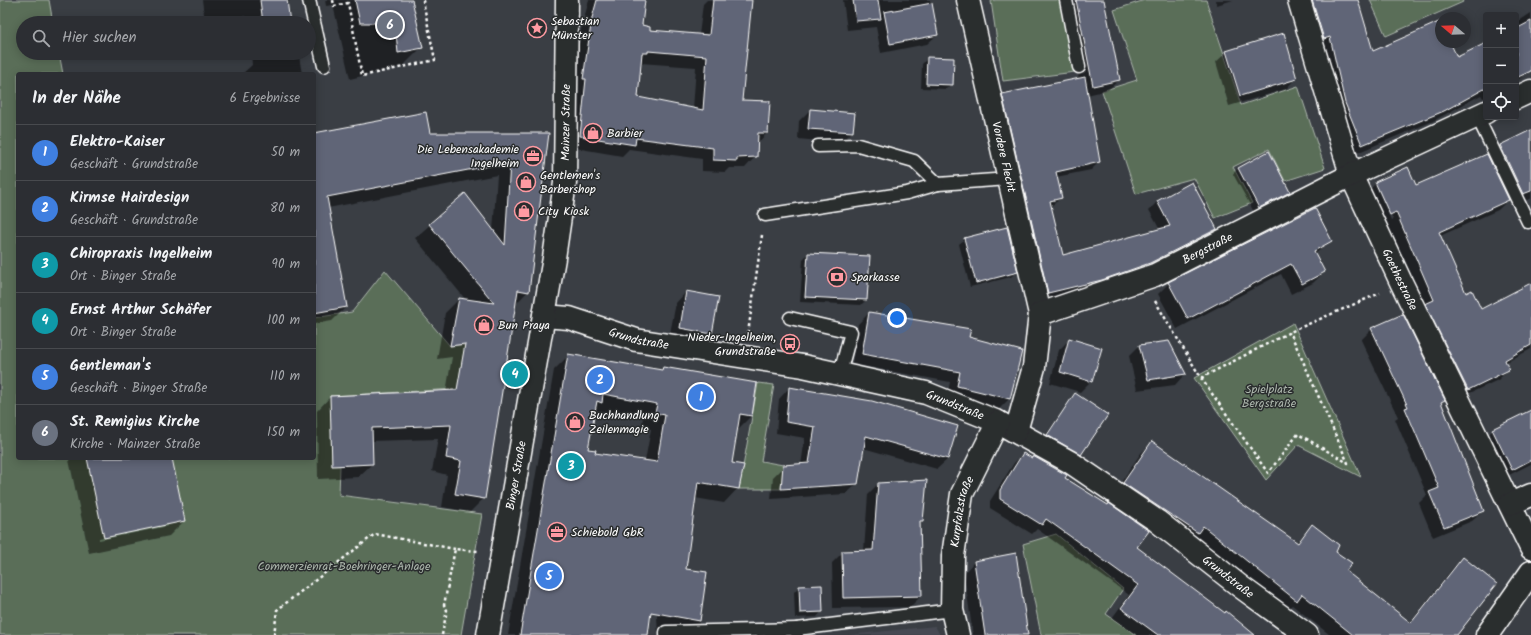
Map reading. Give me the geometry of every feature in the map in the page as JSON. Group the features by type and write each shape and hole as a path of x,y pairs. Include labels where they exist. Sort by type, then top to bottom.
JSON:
{"street":[{"name":"Mainzer Straße","path":"544,316 565,183 567,0"},
{"name":"Vordere Flecht","path":"968,0 1040,314"},
{"name":"Goethestraße","path":"1298,0 1351,175 1401,282 1531,548"},
{"path":"1519,96 1531,90"},
{"name":"Bergstraße","path":"1040,314 1142,280 1351,175 1482,114"},
{"path":"1007,426 1034,367 1040,314"},
{"name":"Grundstraße","path":"544,316 577,321 636,340 744,356 840,373 926,393 1007,426 1070,462 1157,521 1241,587 1307,635"},
{"name":"Binger Straße","path":"488,635 544,316"},
{"name":"Kurpfalzstraße","path":"958,635 952,610 953,556 962,494 1007,426"},
{"path":"1510,504 1531,495"},
{"path":"1487,635 1531,572"}],"lane":[{"path":"309,0 313,16"},
{"path":"1066,0 1079,68"},
{"path":"316,31 324,66"},
{"name":"Bergstraße","path":"1482,114 1528,222"},
{"path":"818,146 858,145 914,161 938,184"},
{"path":"765,214 907,193 938,184 1009,179"},
{"path":"790,318 851,332 840,373"},
{"path":"666,635 666,632 797,632 952,610"}],"path":[{"path":"333,0 334,6 348,3 362,76 435,60 423,1 426,0"},
{"path":"749,324 765,214"},
{"path":"1142,280 1201,378 1268,473 1298,434 1348,463 1290,332"},
{"path":"1201,378 1290,332 1401,282"},
{"path":"274,635 277,610 375,534 454,549 503,554"},
{"path":"442,635 447,610 444,605 454,549"}],"shaded area":[{"path":"935,626 940,635 849,635"}],"green space":[{"name":"Commerzienrat-Boehringer-Anlage","path":"0,0 49,0 52,16 16,16 16,60 60,60 63,72 16,72 16,460 316,460 316,318 352,312 385,270 450,346 465,345 457,389 330,396 332,466 340,466 339,495 482,514 461,635 0,635"},
{"path":"1062,0 1075,72 1003,81 991,1"},
{"path":"1145,0 1206,0 1241,105 1298,86 1325,168 1285,181 1269,149 1233,167 1252,203 1215,218 1194,178 1136,194 1102,91 1137,80 1114,10"},
{"path":"1370,0 1462,0 1463,2 1440,12 1435,12 1435,14 1386,36"},
{"name":"Spielplatz Bergstraße","path":"1293,323 1361,477 1298,445 1266,480 1194,378"},
{"path":"758,383 774,385 761,461 783,465 781,489 739,489"},
{"path":"1056,534 1123,589 1106,614 1136,635 1041,635 1023,544"}],"building":[{"path":"260,0 287,0 289,16 262,16"},
{"path":"355,0 412,0 423,48 398,53 395,23 360,23"},
{"path":"597,0 645,0 642,25 650,27 650,30 709,35 713,0 752,0 742,100 770,101 768,133 758,133 757,157 737,158 737,161 713,160 713,148 636,138 635,145 580,136 586,79 583,79 592,18","holes":["648,51 707,56 703,110 638,97 642,53 648,53"]},
{"path":"853,0 878,0 881,19 856,21"},
{"path":"1076,0 1104,0 1120,80 1093,86"},
{"path":"1312,0 1358,0 1373,51 1435,24 1435,48 1453,48 1457,57 1483,44 1483,90 1444,111 1362,145 1345,103 1330,37 1324,39"},
{"path":"932,3 938,35 890,44 884,12"},
{"path":"1531,21 1531,71 1519,77 1519,48 1519,27"},
{"path":"1284,33 1297,79 1240,96 1226,51"},
{"path":"927,57 954,58 953,85 926,84"},
{"path":"1085,77 1100,162 1056,172 1062,198 1050,201 1063,255 1170,226 1157,201 1192,182 1217,229 1150,263 1102,280 1048,293 1002,94"},
{"path":"810,109 855,113 853,132 808,129"},
{"path":"426,112 430,133 549,133 529,292 518,290 485,499 455,494 461,461 446,458 451,425 372,428 373,464 332,466 330,396 457,390 465,344 450,346 459,298 494,303 429,224 465,193 505,245 510,162 327,197 347,307 316,313 316,133"},
{"path":"1531,130 1531,191 1523,194 1500,145"},
{"path":"1269,151 1290,192 1259,208 1238,168"},
{"path":"1487,154 1509,200 1439,232 1466,293 1472,290 1481,309 1531,283 1531,345 1505,360 1509,370 1468,390 1425,304 1434,300 1396,212 1390,215 1375,182 1408,167 1416,185"},
{"path":"1315,208 1332,241 1314,251 1325,272 1302,284 1291,264 1188,319 1168,282"},
{"path":"1007,227 1018,272 976,283 964,238"},
{"name":"Sparkasse","path":"808,253 870,256 867,300 805,297"},
{"path":"686,291 719,297 712,334 680,328"},
{"path":"869,312 971,329 969,337 1022,351 1010,399 957,386 960,372 862,354"},
{"path":"1403,314 1445,400 1441,402 1484,511 1444,527 1429,492 1439,488 1405,408 1408,407 1371,328"},
{"path":"1069,338 1102,348 1092,382 1060,372"},
{"path":"1169,341 1186,374 1148,380 1139,345"},
{"path":"568,354 662,370 663,367 757,383 752,416 740,414 732,463 744,465 739,489 698,482 686,569 707,572 700,621 651,612 648,635 520,635","holes":["603,394 657,404 655,413 665,415 657,462 595,453 596,450 588,449 597,401 602,403"]},
{"path":"789,387 872,401 958,426 948,459 866,436 858,484 781,489 783,465 809,463 815,427 786,422"},
{"path":"1075,393 1108,415 1081,455 1047,435"},
{"path":"1531,410 1531,460 1512,470 1492,429"},
{"path":"1152,441 1298,543 1312,524 1339,545 1336,552 1352,563 1346,571 1411,623 1463,557 1497,584 1457,635 1353,635 1302,594 1297,601 1203,526 1198,533 1123,483"},
{"path":"1023,453 1032,458 1033,456 1067,475 1065,478 1108,505 1109,503 1149,531 1137,547 1225,613 1226,611 1255,635 1158,635 1121,608 1138,585 1046,519 1042,525 1000,499 1000,490"},
{"path":"87,460 172,460 185,521 104,538"},
{"path":"927,480 923,521 920,521 922,596 843,598 842,551 873,550 878,483"},
{"path":"1016,553 1028,635 985,635 974,561"},
{"path":"822,585 823,612 800,613 799,586"}],"place":[{"name":"St. Remigius Kirche","path":"390,25"},
{"name":"Sebastian Münster","path":"537,28"},
{"name":"Barbier","path":"593,133"},
{"name":"Die Lebensakademie Ingelheim","path":"533,156"},
{"name":"Gentlemen's Barbershop","path":"526,182"},
{"name":"City Kiosk","path":"524,211"},
{"name":"Sparkasse","path":"837,277"},
{"name":"Bun Praya","path":"484,325"},
{"name":"Nieder-Ingelheim, Grundstraße","path":"790,344"},
{"name":"Ernst Arthur Schäfer","path":"515,374"},
{"name":"Kirmse Hairdesign","path":"600,380"},
{"name":"Elektro-Kaiser","path":"701,397"},
{"name":"Buchhandlung Zeilenmagie","path":"575,422"},
{"name":"Chiropraxis Ingelheim","path":"571,466"},
{"name":"Schiebold GbR","path":"557,532"},
{"name":"Gentleman's","path":"549,576"}]}
